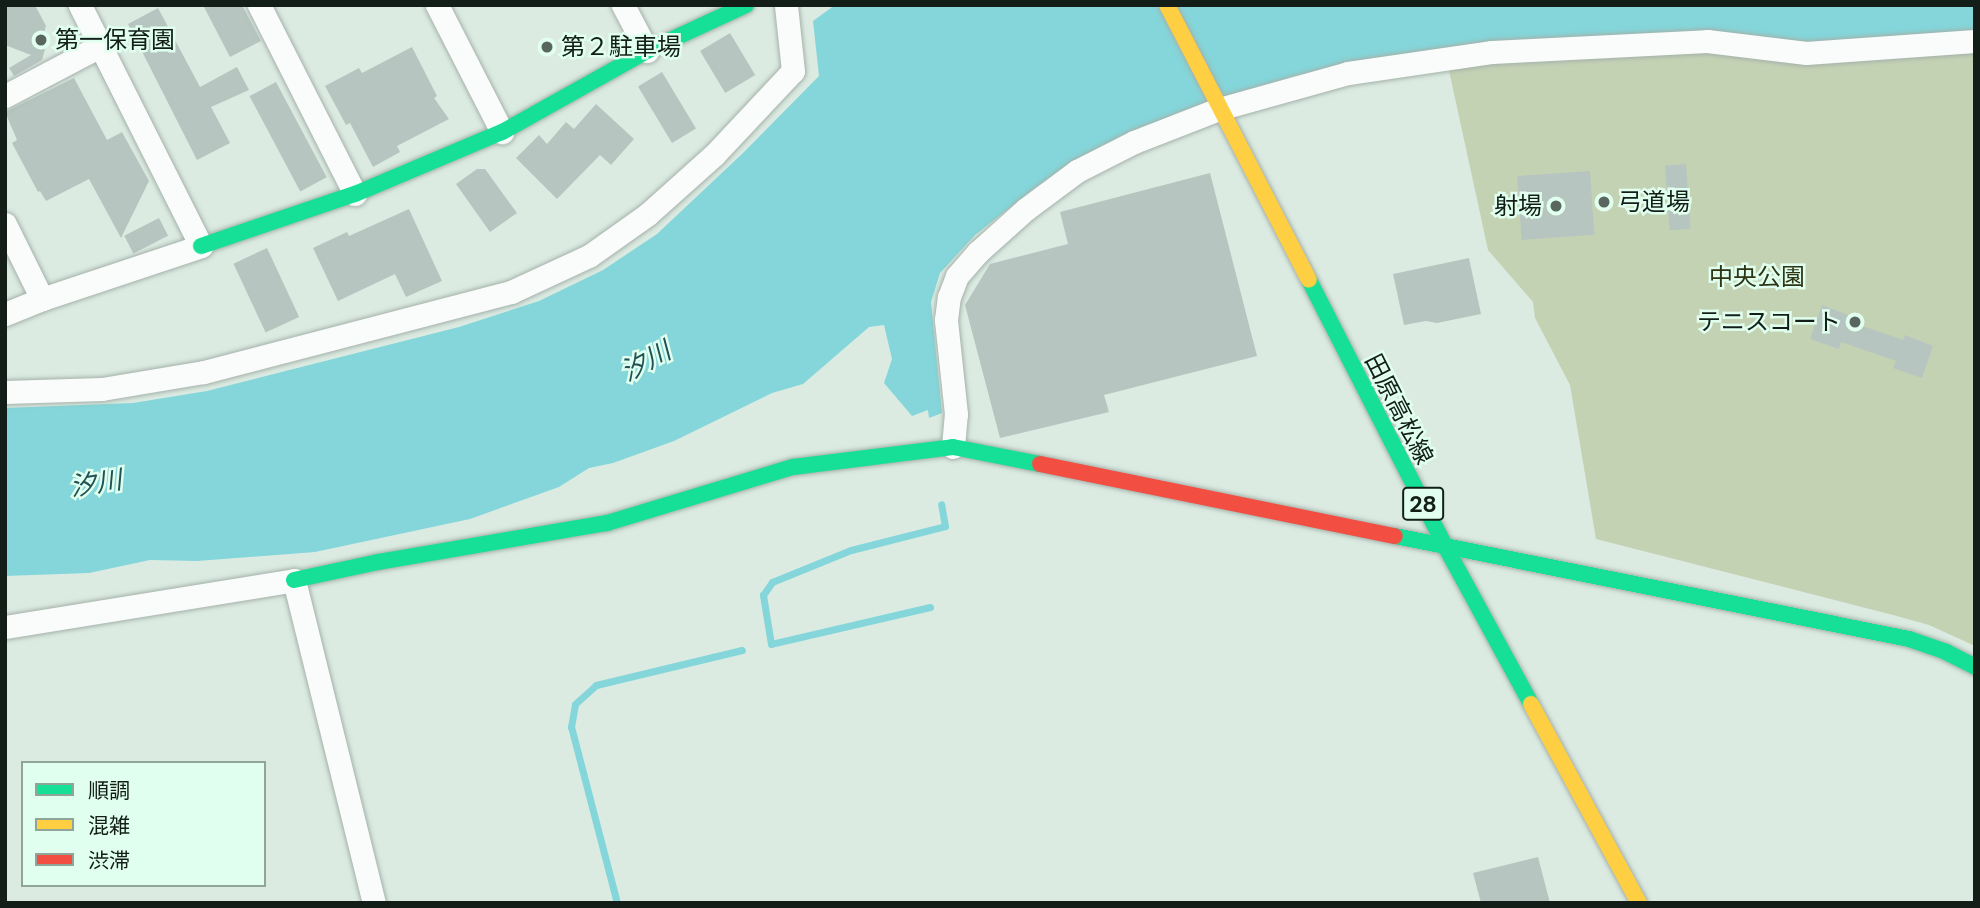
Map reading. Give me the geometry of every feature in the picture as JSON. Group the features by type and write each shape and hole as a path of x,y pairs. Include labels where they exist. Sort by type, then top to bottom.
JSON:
{"street":[{"path":"80,5 201,246"},
{"path":"259,5 355,194"},
{"path":"437,5 502,132"},
{"path":"623,5 647,51"},
{"path":"5,314 42,299 355,194 502,132 647,51 746,5"},
{"path":"5,392 102,389 204,372 511,292 589,256 648,214 714,155 793,71 786,5"},
{"name":"田原高松線","path":"1167,5 1444,546 1639,903"},
{"path":"953,447 956,414 946,320 949,297 957,276 978,251 1026,209 1077,171 1217,105 1348,73 1492,51 1707,41 1806,53 1975,41"},
{"path":"5,96 100,47"},
{"path":"5,224 42,299"},
{"path":"5,627 294,580 378,562 607,523 793,467 953,447 1909,639 1946,652 1975,667"},
{"path":"294,580 374,903"}],"green space":[{"name":"中央公園","path":"1975,49 1975,646 1929,625 1596,539 1570,385 1535,318 1533,302 1488,250 1448,66 1643,51"}],"water":[{"name":"汐川","path":"835,5 1975,5 1975,33 1329,69 1294,76 1179,112 1093,151 1036,187 975,235 940,273 931,302 942,413 929,418 928,410 912,416 884,383 892,359 884,325 869,327 803,384 772,393 674,441 613,463 589,468 559,487 470,519 315,552 197,561 150,560 89,573 5,576 5,408 133,403 207,391 459,327 539,301 603,270 657,234 819,76 813,21"}],"building":[{"path":"5,5 35,5 46,26 43,36 47,42 42,60 14,76 9,68 31,55 5,45"},
{"path":"203,5 242,5 261,41 230,57"},
{"path":"158,8 200,87 237,67 249,90 211,107 230,143 197,160 128,24"},
{"path":"730,33 755,75 725,93 700,51"},
{"path":"412,47 437,96 434,98 449,119 397,146 400,152 373,167 350,123 346,125 325,86 359,68 362,73"},
{"path":"662,72 696,129 672,143 638,86"},
{"path":"74,78 107,140 122,132 149,181 121,238 89,179 46,201 40,191 38,192 12,143 17,140 5,112"},
{"path":"276,82 327,177 300,191 250,96"},
{"path":"596,104 634,139 611,165 600,155 557,199 516,158 539,135 547,144 566,122 574,129"},
{"path":"1686,164 1691,229 1670,230 1665,165"},
{"path":"477,169 485,169 517,213 490,232 456,184"},
{"name":"射場","path":"1590,171 1594,235 1522,240 1517,176"},
{"path":"1210,173 1257,356 1104,395 1109,412 1000,438 965,305 990,264 1068,244 1060,212"},
{"path":"409,209 442,281 406,297 395,274 338,301 313,248 347,232 349,236"},
{"path":"159,218 168,236 133,254 124,236"},
{"path":"267,248 299,317 266,333 233,264"},
{"path":"1469,258 1481,314 1437,323 1426,321 1404,325 1393,274"},
{"path":"1822,305 1851,316 1849,321 1903,340 1905,335 1933,346 1922,378 1893,368 1896,361 1841,342 1839,349 1810,339"},
{"path":"1538,857 1550,903 1481,903 1473,873"}],"waterway":[{"path":"930,607 771,644 763,595 772,582 851,550 945,526 941,504"},
{"path":"617,903 571,727 575,704 596,685 742,650"}],"traffic: fast":[{"path":"201,246 355,194 502,132 647,51 746,5"},
{"path":"1309,280 1445,546 1531,704"},
{"path":"294,580 378,562 607,523 793,467 953,447 1040,464"},
{"path":"1395,536 1909,639 1946,652 1975,667"}],"traffic: slow":[{"path":"1167,5 1309,280"},
{"path":"1531,704 1639,903"}],"traffic: jam":[{"path":"1040,464 1395,536"}],"place":[{"name":"第一保育園","path":"41,40"},
{"name":"第２駐車場","path":"547,47"},
{"name":"弓道場","path":"1604,202"},
{"name":"射場","path":"1556,206"},
{"name":"テニスコート","path":"1855,322"}]}
